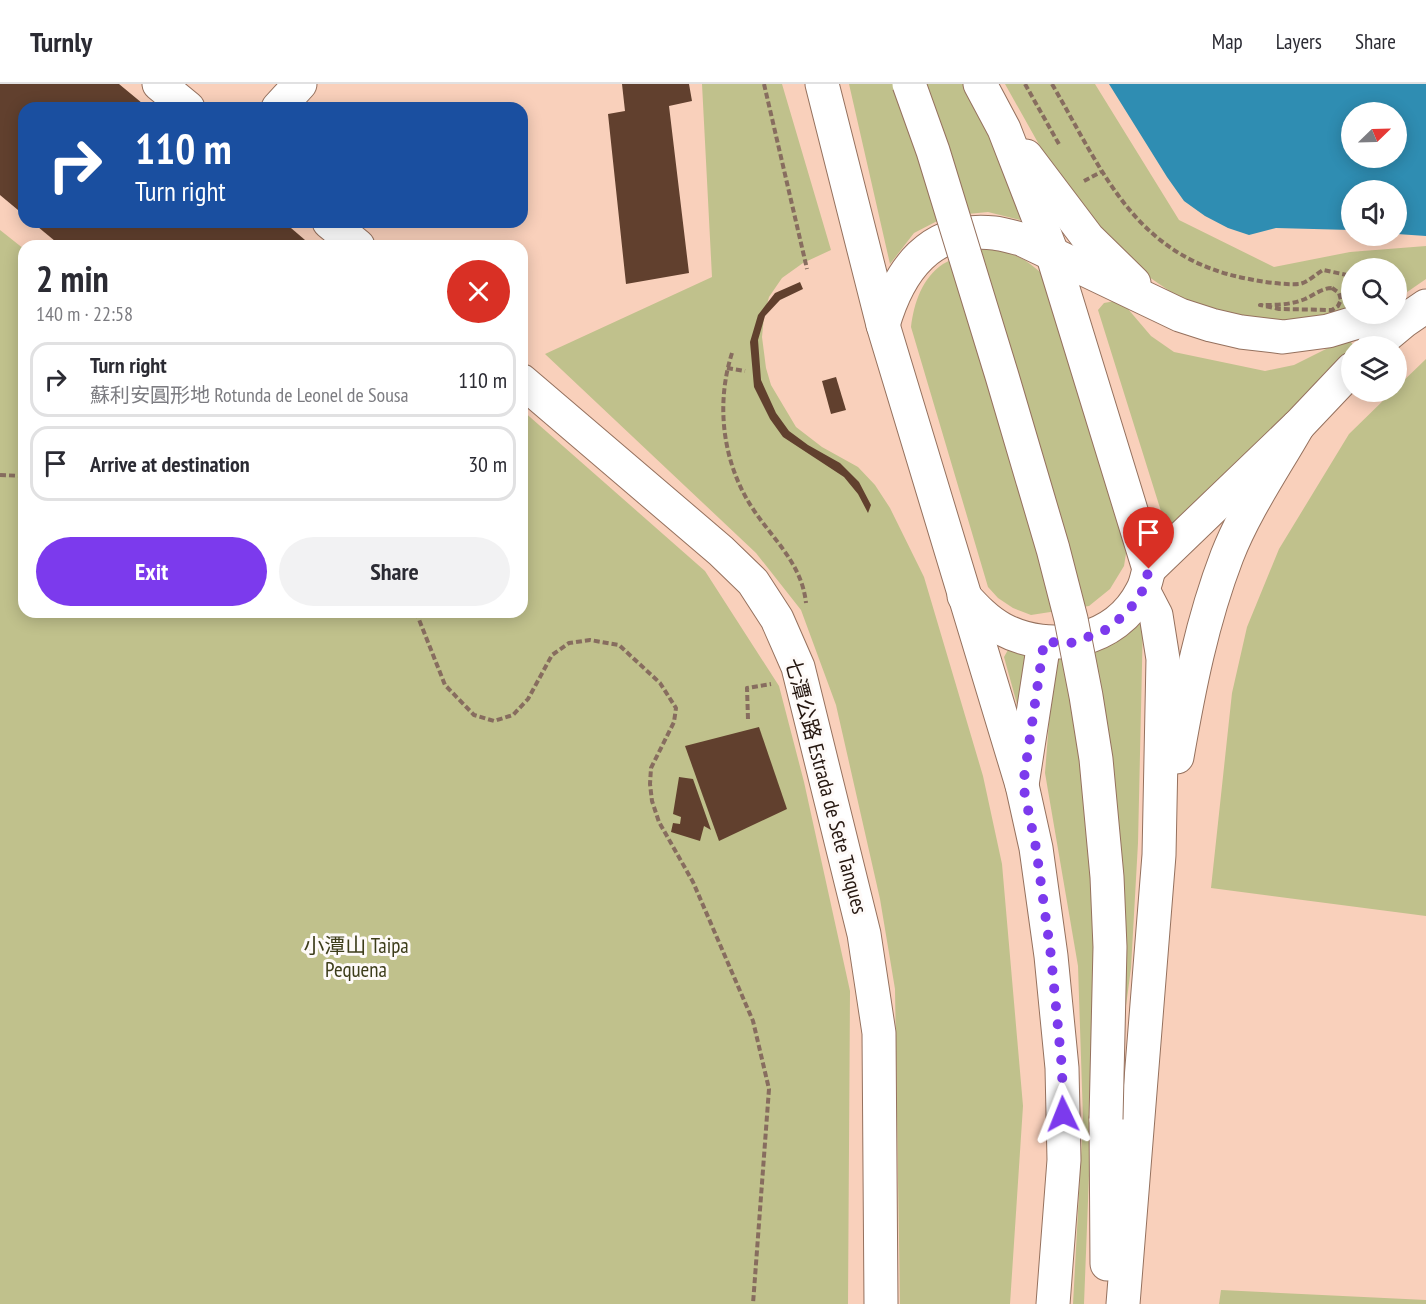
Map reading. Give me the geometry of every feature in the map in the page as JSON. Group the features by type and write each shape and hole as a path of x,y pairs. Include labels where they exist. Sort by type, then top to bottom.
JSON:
{"main road":[{"path":"159,84 181,102"},
{"path":"822,84 883,325 1023,785 1037,858 1051,956 1062,1068 1064,1160 1053,1304"},
{"path":"909,84 933,152 1053,549 1071,619 1086,696 1096,759 1107,877 1110,947 1106,1119 1107,1304"},
{"path":"980,84 1004,129 1052,253 1156,615 1163,659 1159,855 1123,1304"},
{"path":"1004,129 1088,238 1142,291 1180,315"},
{"path":"336,228 350,240"},
{"path":"883,325 893,294 904,275 929,247 946,238 972,232 995,233 1021,239 1180,315 1211,326 1283,337 1328,331 1351,324"},
{"path":"1407,305 1426,299"},
{"path":"1386,336 1426,306"},
{"path":"964,596 982,615 1001,629 1019,637 1044,642 1071,643 1104,631 1128,612 1146,579 1341,381"},
{"name":"七潭公路 Estrada de Sete Tanques","path":"528,386 712,543 753,582 777,619 798,667 864,934 879,1033 881,1304"},
{"path":"1159,855 1192,672 1209,608 1228,554 1245,519 1298,426"},
{"path":"1023,785 1044,642"}],"path":[{"path":"764,84 807,269"},
{"path":"1025,84 1065,154"},
{"path":"1052,84 1101,172 1133,216 1159,239 1190,259 1224,275 1257,281 1301,284 1323,270 1341,274"},
{"path":"1080,183 1101,172"},
{"path":"1250,303 1260,305"},
{"path":"732,353 727,368 723,398 723,418 729,457 740,486 755,512 788,554 798,574 806,609"},
{"path":"727,368 745,371"},
{"path":"0,475 18,476"},
{"path":"418,618 445,685 474,715 494,720 513,715 528,699 552,655 569,643 590,640 619,645 660,683 676,708 674,722 651,768 652,801 659,822 693,882 753,1021 769,1089 753,1304"},
{"path":"748,719 747,688 771,684 776,655 789,645"}],"green space":[{"path":"702,84 782,84 831,250 803,263 782,278 769,297 762,337 766,368 771,385 796,427 822,447 858,467 875,485 890,508 924,577 983,776 1002,864 1023,1106 1010,1304 900,1304 895,989 880,899 836,705 801,610 756,553 545,354 712,277"},
{"path":"849,84 970,84 1032,223 988,212 947,216 914,233 890,264"},
{"path":"1005,84 1095,84 1179,220 1274,267 1350,252 1426,246 1426,279 1407,292 1407,258 1341,258 1341,315 1279,323 1234,318 1184,301 1117,255 1046,157"},
{"name":"小潭山 Taipa Pequena","path":"0,230 18,244 18,618 528,618 528,415 705,571 779,686 804,782 850,991 848,1304 0,1304"},
{"path":"983,249 1005,252 1022,259 1053,284 1129,535 1124,566 1110,589 1089,606 1031,615 1013,608 998,598 988,587 911,327 917,300 930,276 943,264"},
{"path":"1115,301 1128,309 1151,336 1174,352 1265,371 1294,365 1341,342 1341,365 1175,556 1098,310 1104,303"},
{"path":"1426,359 1426,916 1211,888 1232,693 1247,627 1279,549 1349,434 1382,402 1407,402 1407,377"},
{"path":"1143,621 1138,843 1131,968 1111,1120 1091,1124 1084,1304 1073,1304 1083,1119 1078,966 1045,773 1053,670 1055,655 1117,638"},
{"path":"1009,648 1029,653 1020,715 1004,657"},
{"path":"1221,1290 1426,1300 1426,1304 1219,1304"}],"water":[{"path":"1109,84 1426,84 1426,236 1407,235 1407,180 1341,180 1341,230 1276,228 1249,235 1228,228 1205,216 1184,201"}],"building":[{"path":"0,84 119,84 141,102 18,102 18,210 0,195"},
{"path":"622,84 689,84 692,101 669,106 689,273 626,284 608,114 625,111"},
{"path":"39,228 291,228 305,240 54,240"},
{"path":"800,282 803,289 780,300 765,316 758,340 761,380 776,413 789,431 840,463 859,482 871,505 868,513 858,494 844,477 783,437 770,419 754,387 750,342 758,315 775,293"},
{"path":"836,377 846,410 831,414 822,381"},
{"path":"759,727 787,809 719,841 685,746"},
{"path":"679,777 693,779 711,830 704,826 700,841 671,832 673,823 680,824 681,817 673,814"}],"route":[{"path":"1063,1114 1062,1068 1051,956 1036,848 1023,785 1044,642 1071,643 1104,631 1128,612 1143,590 1149,569"}]}
